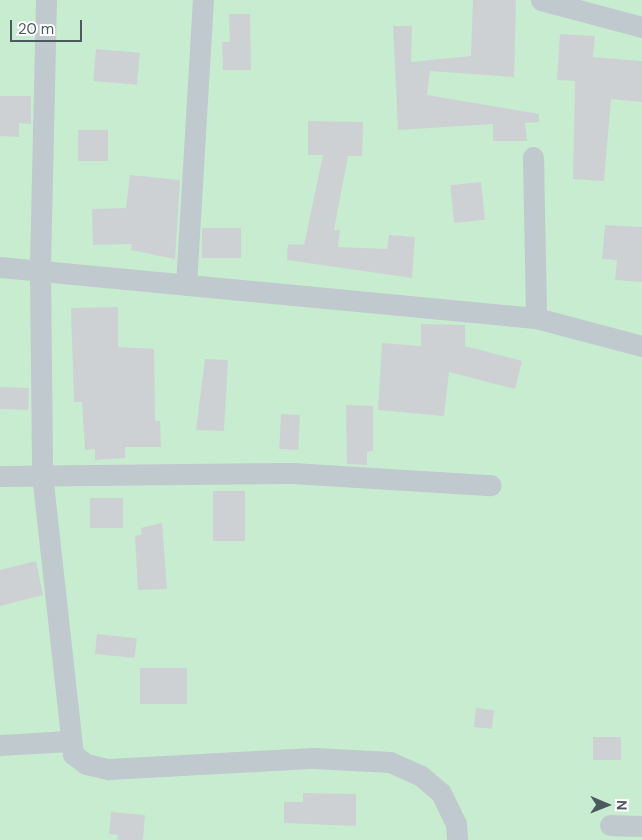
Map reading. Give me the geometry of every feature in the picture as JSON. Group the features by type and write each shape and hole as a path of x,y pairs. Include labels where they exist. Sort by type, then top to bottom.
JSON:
{"street":[{"path":"46,0 40,272 42,474 69,741 73,754 86,764 108,768 314,758 390,762 421,776 441,793 456,824 457,840"},
{"path":"186,285 203,0"},
{"path":"541,0 573,4 642,26"},
{"path":"533,157 536,318"},
{"path":"0,267 536,318 642,346"},
{"path":"0,476 42,474 282,473 399,476 491,485"},
{"path":"0,745 69,741"},
{"path":"610,825 642,826"}],"green space":[{"path":"0,0 642,0 642,840 0,840"}],"building":[{"path":"473,0 516,0 514,77 430,71 427,95 539,114 539,122 525,123 527,141 493,141 493,124 398,130 393,26 412,26 411,62 471,56"},
{"path":"229,14 250,14 251,70 223,70 222,42 230,42"},
{"path":"560,34 595,36 593,57 642,61 642,102 611,99 604,181 573,179 575,81 557,80"},
{"path":"96,49 140,53 137,85 93,81"},
{"path":"0,96 31,96 31,124 19,123 19,137 0,136"},
{"path":"308,121 363,122 362,156 348,156 334,230 340,230 338,247 387,249 389,235 415,237 412,278 287,260 288,244 304,245 323,155 308,155"},
{"path":"78,130 108,130 108,161 78,161"},
{"path":"130,175 180,180 175,259 131,250 132,244 93,245 92,209 126,208"},
{"path":"481,182 485,220 454,223 450,185"},
{"path":"605,225 642,227 642,282 615,280 617,260 602,259"},
{"path":"202,228 241,228 241,258 202,258"},
{"path":"118,307 118,347 154,349 155,421 160,421 161,447 125,447 125,458 95,460 95,449 85,450 82,402 74,402 71,308"},
{"path":"421,324 465,325 465,346 522,361 515,389 449,372 444,416 378,410 382,343 421,346"},
{"path":"205,359 228,360 224,431 196,430"},
{"path":"0,387 29,388 28,410 0,409"},
{"path":"346,405 373,406 373,451 367,452 367,465 347,464"},
{"path":"281,414 300,415 298,450 279,449"},
{"path":"213,491 245,491 245,541 213,541"},
{"path":"90,498 123,498 123,528 90,528"},
{"path":"162,523 167,589 138,590 135,536 142,534 141,528"},
{"path":"36,561 43,595 0,606 0,570"},
{"path":"97,634 137,638 135,658 95,654"},
{"path":"140,668 187,668 187,704 140,704"},
{"path":"476,708 494,710 492,729 474,727"},
{"path":"593,737 621,737 621,760 593,760"},
{"path":"303,793 356,794 356,826 284,823 284,802 303,802"},
{"path":"111,812 145,815 143,840 117,840 118,835 109,834"}]}
